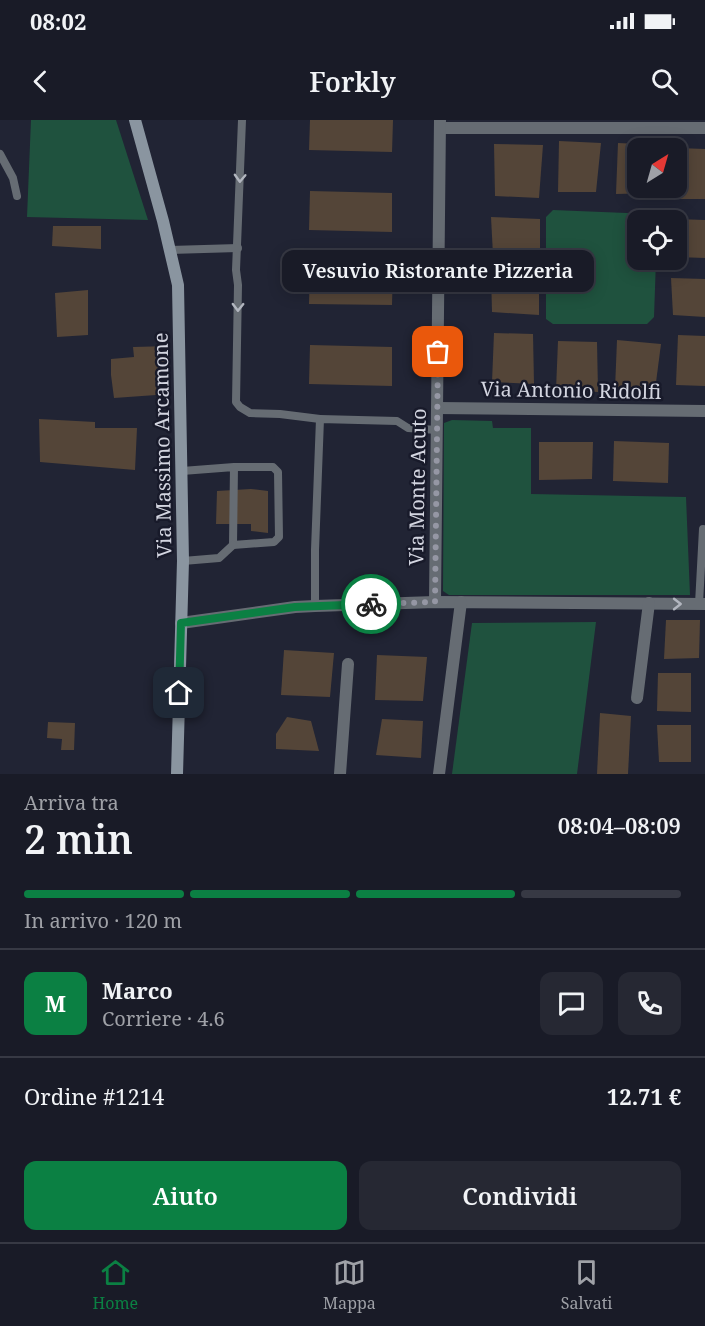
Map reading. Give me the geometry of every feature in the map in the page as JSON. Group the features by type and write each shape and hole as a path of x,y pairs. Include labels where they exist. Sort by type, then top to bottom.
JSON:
{"main road":[{"name":"Via Massimo Arcamone","path":"135,120 178,285 183,561 177,774"}],"street":[{"path":"440,124 705,128"},
{"name":"Via Monte Acuto","path":"435,602 440,124"},
{"name":"Via Antonio Ridolfi","path":"437,408 705,411"},
{"path":"181,623 315,606 435,602 702,604"},
{"path":"439,774 461,602"},
{"path":"637,698 649,603"},
{"path":"340,774 348,664"}],"lane":[{"path":"242,120 237,248 236,402 250,413 320,419 397,421 408,428 437,430"},
{"path":"0,154 13,178 17,196"},
{"path":"170,250 237,248"},
{"path":"315,606 320,419"},
{"path":"233,545 234,467"},
{"path":"182,471 273,467 278,472 279,537 274,542 233,545 219,558 183,561"},
{"path":"702,604 703,529"}],"green space":[{"path":"31,120 116,120 148,220 27,217"},
{"path":"553,210 627,213 627,270 656,270 654,317 647,324 553,324 546,319 546,217"},
{"path":"452,420 492,421 493,428 531,428 531,494 686,497 690,595 449,595 443,591 444,423"},
{"path":"596,622 577,774 452,774 472,623"}],"building":[{"path":"310,120 393,120 392,152 309,150"},
{"path":"559,141 601,143 596,192 558,192"},
{"path":"618,143 627,143 627,194 616,194"},
{"path":"494,144 543,145 539,198 495,196"},
{"path":"687,148 705,149 705,199 676,199 687,198"},
{"path":"310,191 392,193 392,232 309,230"},
{"path":"491,217 540,219 540,257 493,255"},
{"path":"687,219 705,220 705,258 687,257"},
{"path":"53,226 101,226 101,249 52,246"},
{"path":"310,265 393,266 392,305 309,304"},
{"path":"491,275 539,276 539,315 492,312"},
{"path":"671,278 705,279 705,317 673,315"},
{"path":"88,290 88,335 57,337 55,293"},
{"path":"494,333 533,334 534,384 492,382"},
{"path":"678,335 705,336 705,386 676,385"},
{"path":"617,340 661,344 655,390 615,389"},
{"path":"558,341 597,342 598,392 556,390"},
{"path":"310,345 392,347 392,386 309,384"},
{"path":"170,346 170,394 114,398 111,359 134,357 133,347"},
{"path":"39,419 95,422 95,428 137,428 135,470 40,462"},
{"path":"614,441 669,443 668,483 613,481"},
{"path":"539,442 593,442 592,479 539,480"},
{"path":"251,489 268,491 268,533 251,531 251,524 216,524 217,491"},
{"path":"666,620 700,620 699,658 664,659"},
{"path":"284,650 334,653 330,697 281,695"},
{"path":"377,655 427,657 423,701 375,700"},
{"path":"658,673 691,673 691,712 657,711"},
{"path":"600,713 631,716 628,774 597,774"},
{"path":"287,717 311,721 319,751 276,749 276,734"},
{"path":"382,719 423,721 421,758 376,755"},
{"path":"48,722 75,723 74,750 61,750 62,739 47,738"},
{"path":"657,725 691,725 691,762 659,762"}],"way so far":[{"path":"371,604 435,602 438,352"}],"place":[{"name":"Vesuvio Ristorante Pizzeria","path":"438,352"}],"route":[{"path":"179,693 181,623 295,607 371,604"}]}
